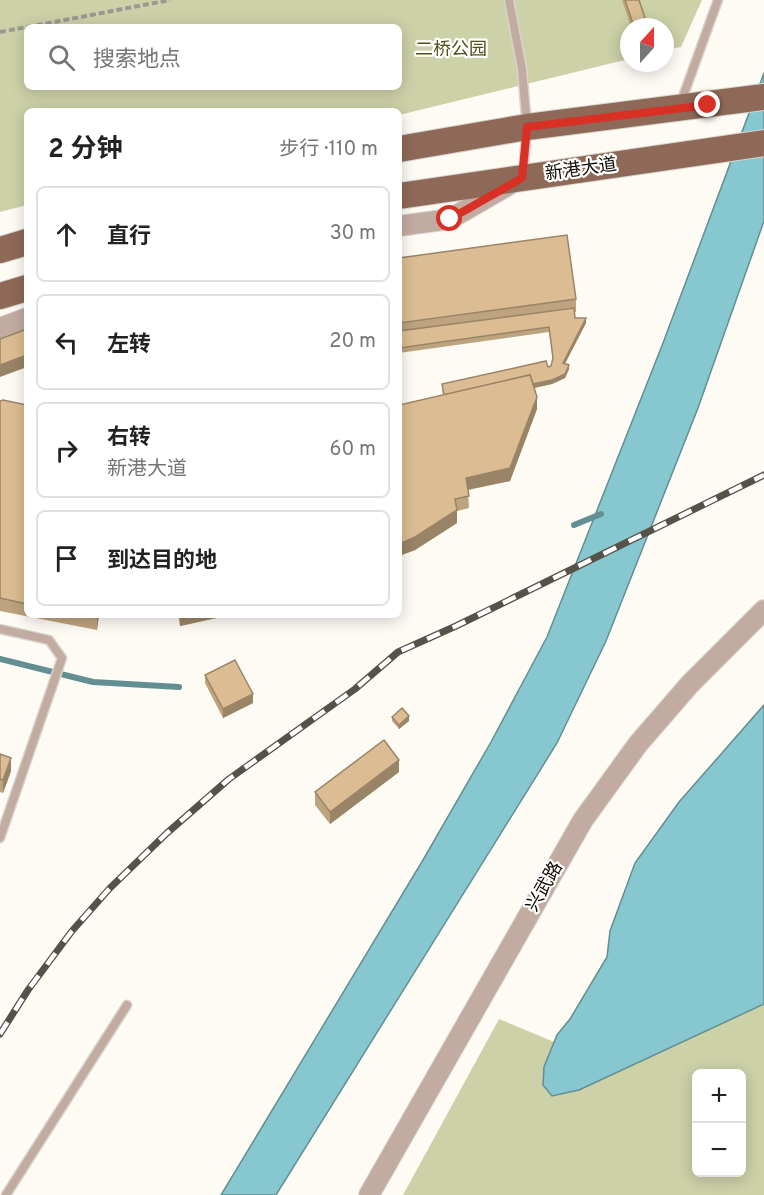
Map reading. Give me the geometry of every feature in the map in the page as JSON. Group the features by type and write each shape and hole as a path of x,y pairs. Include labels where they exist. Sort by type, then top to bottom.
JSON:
{"main road":[{"path":"402,148 527,127 764,97"},
{"name":"新港大道","path":"402,196 764,143"},
{"path":"0,250 24,243"},
{"path":"0,296 24,289"}],"street":[{"path":"402,226 450,219 522,178"},
{"path":"0,328 24,319"},
{"name":"兴武路","path":"369,1195 583,820 638,744 690,684 764,610"}],"lane":[{"path":"509,0 522,69 527,127 522,178"},
{"path":"679,108 718,0"},
{"path":"0,629 49,639 62,658 0,838"},
{"path":"6,1195 127,1005"}],"path":[{"path":"44,24 170,0"},
{"path":"0,32 24,28"}],"green space":[{"name":"二桥公园","path":"0,0 702,0 681,47 674,48 674,18 620,18 620,61 402,114 402,108 24,108 24,206 0,212"},
{"path":"764,984 764,1195 403,1195 499,1019 595,1059"}],"water":[{"path":"764,73 764,221 698,408 606,641 557,743 276,1195 221,1195 423,860 491,742 547,637 663,343"},
{"path":"764,705 764,1004 579,1090 552,1096 543,1085 544,1067 557,1035 570,1019 607,957 610,931 635,863 679,802"}],"building":[{"path":"625,0 639,0 645,18 631,18"},
{"path":"567,235 576,299 402,323 402,258"},
{"path":"574,308 575,318 586,318 563,363 569,365 565,374 552,380 533,384 530,375 444,395 442,384 546,361 548,367 551,366 553,358 549,327 402,348 402,331"},
{"path":"24,330 24,356 0,365 0,339"},
{"path":"530,375 537,397 510,468 466,478 469,496 455,499 457,510 402,543 402,404"},
{"path":"0,401 24,404 24,603 0,598"},
{"path":"235,660 253,694 223,709 205,675"},
{"path":"402,708 409,716 399,725 392,717"},
{"path":"384,740 399,760 330,812 315,792"},
{"path":"0,754 11,758 3,780 0,779"}],"waterway":[{"path":"574,525 601,514"},
{"path":"0,659 93,682 179,687"}],"railway":[{"path":"0,1034 28,990 72,931 110,888 167,833 229,779 355,689 398,652 456,626 764,475"}],"route":[{"path":"450,219 522,178 527,127 708,105"}]}
